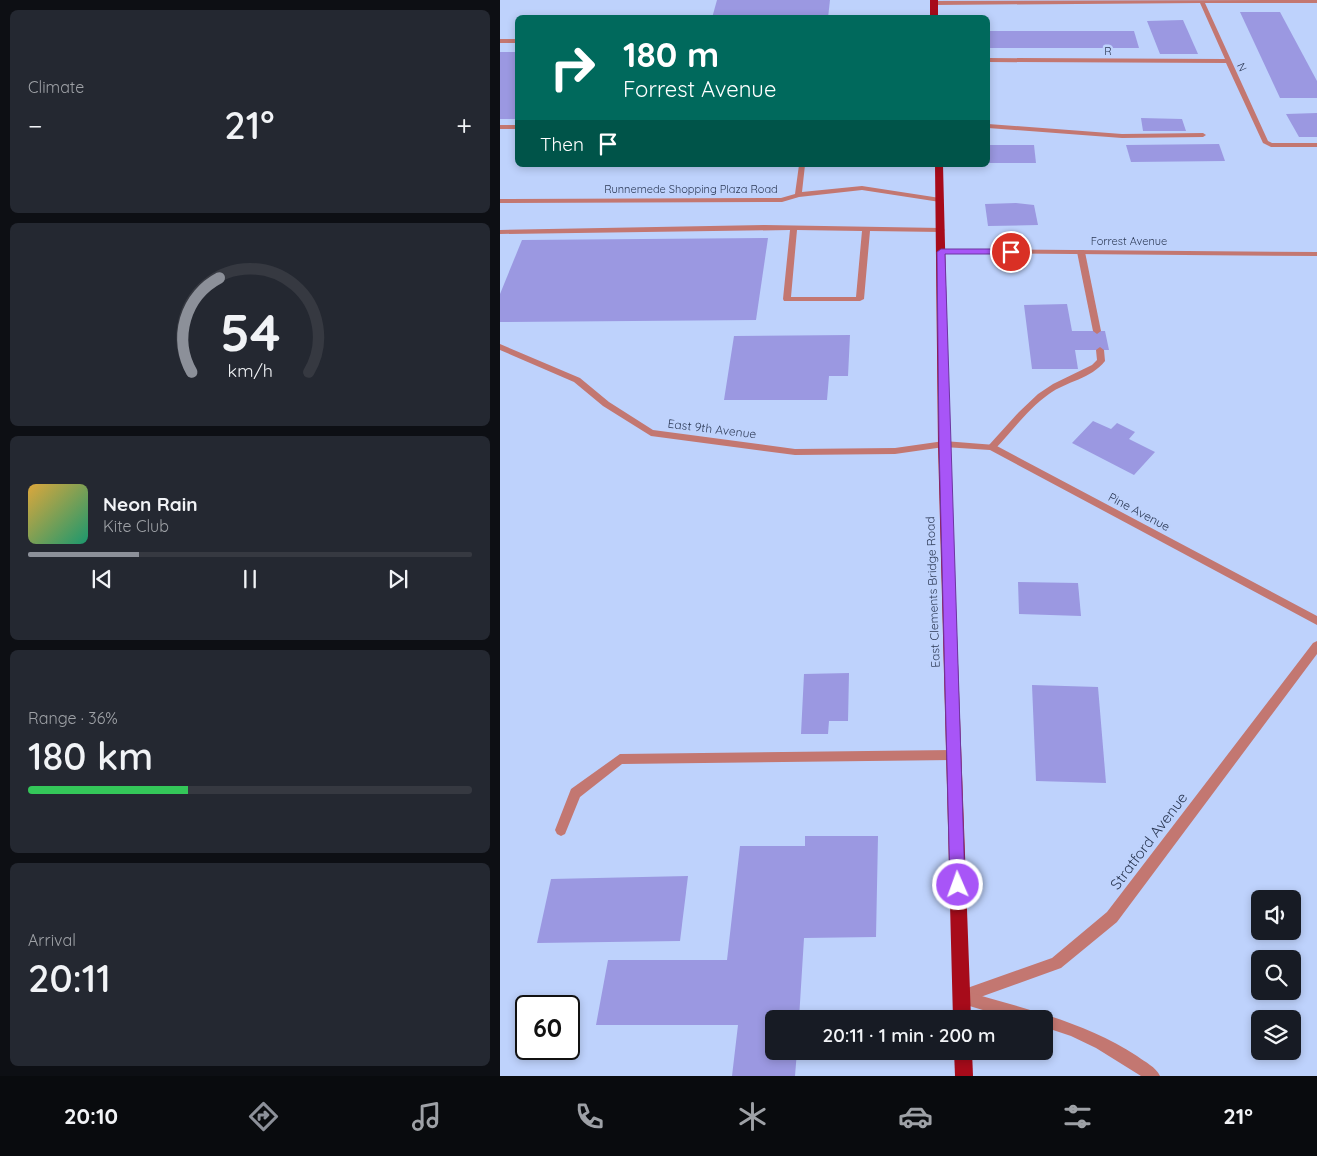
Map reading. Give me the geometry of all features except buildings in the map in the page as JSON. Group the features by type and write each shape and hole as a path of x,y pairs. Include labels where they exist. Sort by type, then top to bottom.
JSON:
{"main road":[{"path":"934,1 934,15"},
{"name":"East Clements Bridge Road","path":"939,167 944,444 962,1010"},
{"path":"963,1060 964,1076"}],"street":[{"name":"N","path":"1201,0 1265,142 1271,145 1317,145"},
{"path":"934,1 1317,1"},
{"path":"500,40 515,41"},
{"name":"R","path":"990,60 1228,61"},
{"path":"990,126 1122,136 1203,135"},
{"path":"500,127 515,127"},
{"path":"798,195 802,167"},
{"name":"Runnemede Shopping Plaza Road","path":"500,201 782,200 798,195 862,188 940,200"},
{"path":"794,227 787,299 860,299 866,229"},
{"path":"500,232 794,227 941,230"},
{"name":"Forrest Avenue","path":"941,252 1317,254"},
{"path":"1081,252 1097,331"},
{"name":"East 9th Avenue","path":"500,347 577,380 606,404 651,433 796,452 895,451 944,444"},
{"path":"992,447 1041,395 1067,379 1088,372 1096,366 1101,360 1100,350"},
{"name":"Pine Avenue","path":"944,444 992,447 1317,621"},
{"name":"Stratford Avenue","path":"961,997 1056,963 1112,917 1317,646"},
{"path":"561,830 575,793 620,759 953,755"},
{"path":"961,997 1006,1010"},
{"path":"1053,1023 1068,1027 1153,1076"}],"route":[{"path":"958,885 944,444 941,252 1011,252"}]}
